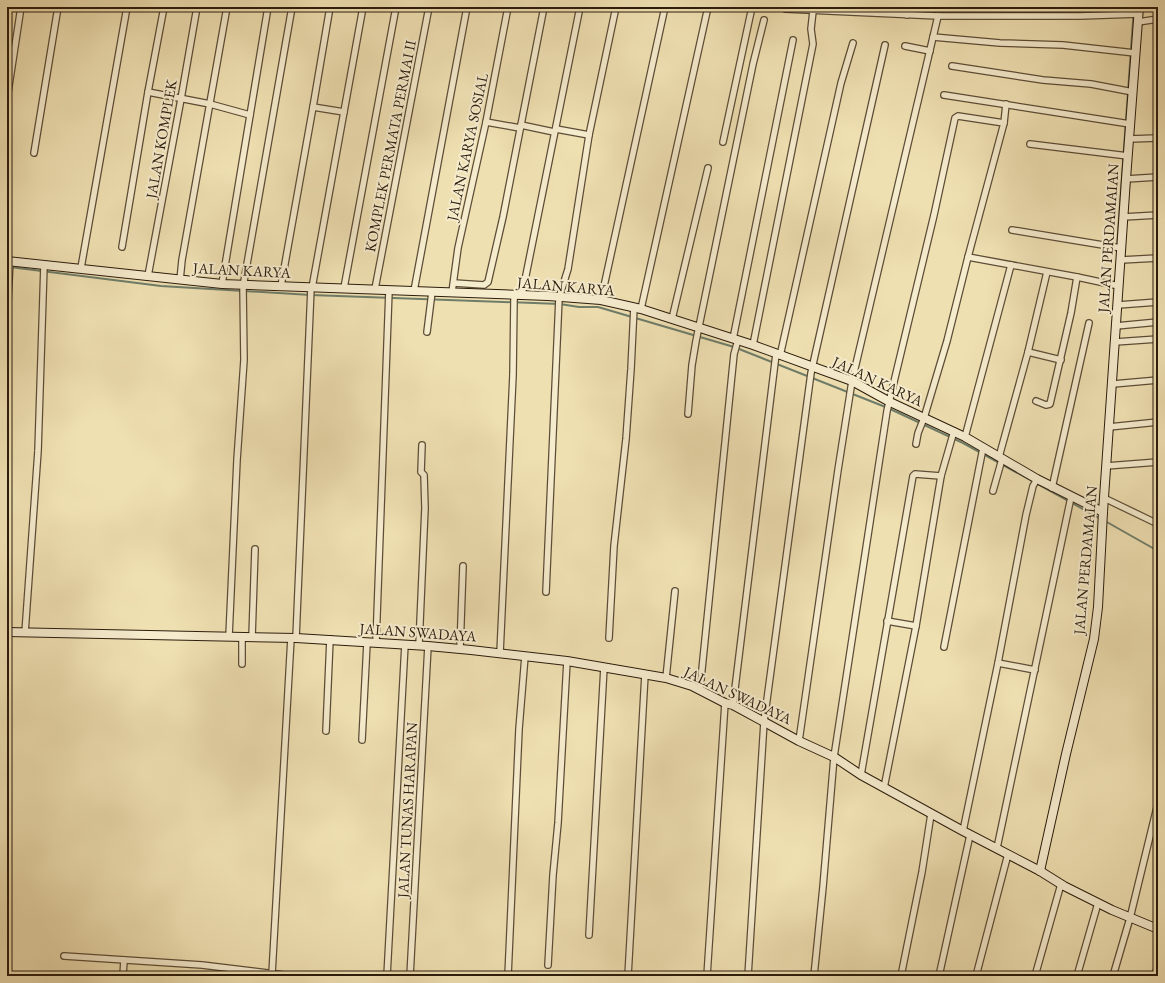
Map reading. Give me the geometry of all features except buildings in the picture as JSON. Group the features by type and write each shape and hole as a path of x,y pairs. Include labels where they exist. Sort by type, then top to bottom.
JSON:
{"street":[{"path":"7,99 21,7"},
{"path":"34,153 58,7"},
{"path":"81,268 127,7"},
{"path":"122,247 164,7"},
{"name":"JALAN KOMPLEK","path":"148,276 197,7"},
{"path":"180,280 182,260 227,7"},
{"path":"222,284 268,7"},
{"path":"229,636 236,460 244,360 243,286 292,7"},
{"path":"281,286 330,7"},
{"path":"272,974 294,638 311,289 363,7"},
{"path":"344,288 396,7"},
{"name":"KOMPLEK PERMATA PERMAI II","path":"374,289 429,7"},
{"path":"414,291 467,7"},
{"name":"JALAN KARYA SOSIAL","path":"452,292 458,248 486,122 508,7"},
{"path":"454,283 484,285 488,282 503,217 544,7"},
{"path":"500,653 510,463 514,307 555,130 580,7"},
{"path":"546,592 558,302 568,269 589,135 616,7"},
{"path":"601,300 665,7"},
{"path":"609,638 614,546 626,439 636,309 708,7"},
{"path":"723,142 752,7"},
{"path":"782,7 784,9 813,11 938,16 1080,16 1139,14 1158,19"},
{"path":"907,15 908,7"},
{"path":"753,345 812,44 811,29 813,11"},
{"name":"JALAN PERDAMAIAN","path":"1040,870 1064,761 1094,639 1100,593 1103,522 1102,512 1113,384 1120,260 1130,139 1130,92 1139,14"},
{"path":"799,741 838,470 852,384 938,16"},
{"path":"688,414 692,366 696,341 753,64 764,20"},
{"path":"933,37 1000,43 1063,45 1135,53"},
{"path":"700,689 734,354 793,40"},
{"path":"707,976 729,704 774,369 841,83 853,44"},
{"path":"748,976 764,722 810,382 885,45"},
{"path":"905,46 930,51"},
{"path":"952,66 1043,80 1091,84 1130,92"},
{"path":"148,92 210,104 250,114"},
{"path":"944,95 1130,124"},
{"path":"916,444 947,341 1004,123 1006,104"},
{"path":"313,107 344,112"},
{"path":"814,976 834,757 888,406 934,215 955,118 958,116 1004,123"},
{"path":"486,122 589,135"},
{"path":"1130,139 1158,138"},
{"path":"1030,144 1128,156"},
{"path":"672,319 708,168"},
{"path":"1126,179 1158,177"},
{"path":"1123,217 1158,215"},
{"path":"1012,230 1121,248"},
{"path":"968,257 1119,286"},
{"path":"1120,260 1158,258"},
{"path":"7,321 9,262"},
{"name":"JALAN KARYA","path":"9,262 44,267 81,268 243,286 281,286 311,289 374,289 431,293 452,292 517,296 558,302 601,300 672,319 699,331 753,345 812,370 852,384 888,406 922,422 965,437 982,451 1000,458 1035,482 1052,488 1070,501 1102,512"},
{"path":"965,437 1011,265"},
{"path":"25,633 38,451 44,267"},
{"path":"993,491 1047,272"},
{"path":"1036,401 1046,405 1050,404 1061,360 1078,277"},
{"path":"362,740 372,643 389,291"},
{"path":"427,332 431,293"},
{"path":"1118,305 1158,302"},
{"path":"1116,326 1158,322"},
{"path":"1052,488 1089,323"},
{"path":"1115,342 1158,339"},
{"path":"1028,352 1061,360"},
{"path":"1113,384 1158,380"},
{"path":"1109,427 1158,422"},
{"path":"884,788 916,626 941,476 953,433"},
{"path":"419,645 425,508 424,475 420,470 422,445"},
{"path":"944,647 982,451"},
{"path":"1106,466 1158,462"},
{"path":"861,775 913,476 915,474 941,476"},
{"path":"939,976 967,833 1024,522 1035,482"},
{"path":"1104,498 1158,524"},
{"path":"997,848 1070,501"},
{"path":"252,637 254,549"},
{"path":"460,649 463,566"},
{"path":"666,678 675,592"},
{"path":"887,621 916,626"},
{"name":"JALAN SWADAYA","path":"7,632 242,636 330,639 405,644 567,661 666,678 700,689 799,741 834,757 861,775 931,814 1040,870"},
{"path":"242,636 242,664"},
{"path":"326,731 330,639"},
{"path":"387,976 405,644"},
{"name":"JALAN TUNAS HARAPAN","path":"410,976 428,646"},
{"path":"508,976 519,729 525,656"},
{"path":"548,964 567,661"},
{"path":"998,663 1035,670"},
{"path":"589,935 604,667"},
{"path":"628,976 645,674"},
{"path":"1113,976 1130,918 1158,803"},
{"path":"901,976 922,872 931,814"},
{"path":"976,976 1008,854"},
{"path":"1040,870 1062,884 1098,903 1158,929"},
{"path":"1035,976 1062,884"},
{"path":"1077,976 1098,903"},
{"path":"64,956 202,965 292,976"},
{"path":"123,976 124,960"},
{"path":"1155,976 1158,965"}],"waterway":[{"path":"1117,247 1134,7"},
{"path":"10,267 161,286 311,295 560,304 579,307 598,307 734,347 888,408 963,443 1101,519"},
{"path":"1105,521 1158,551"}]}
